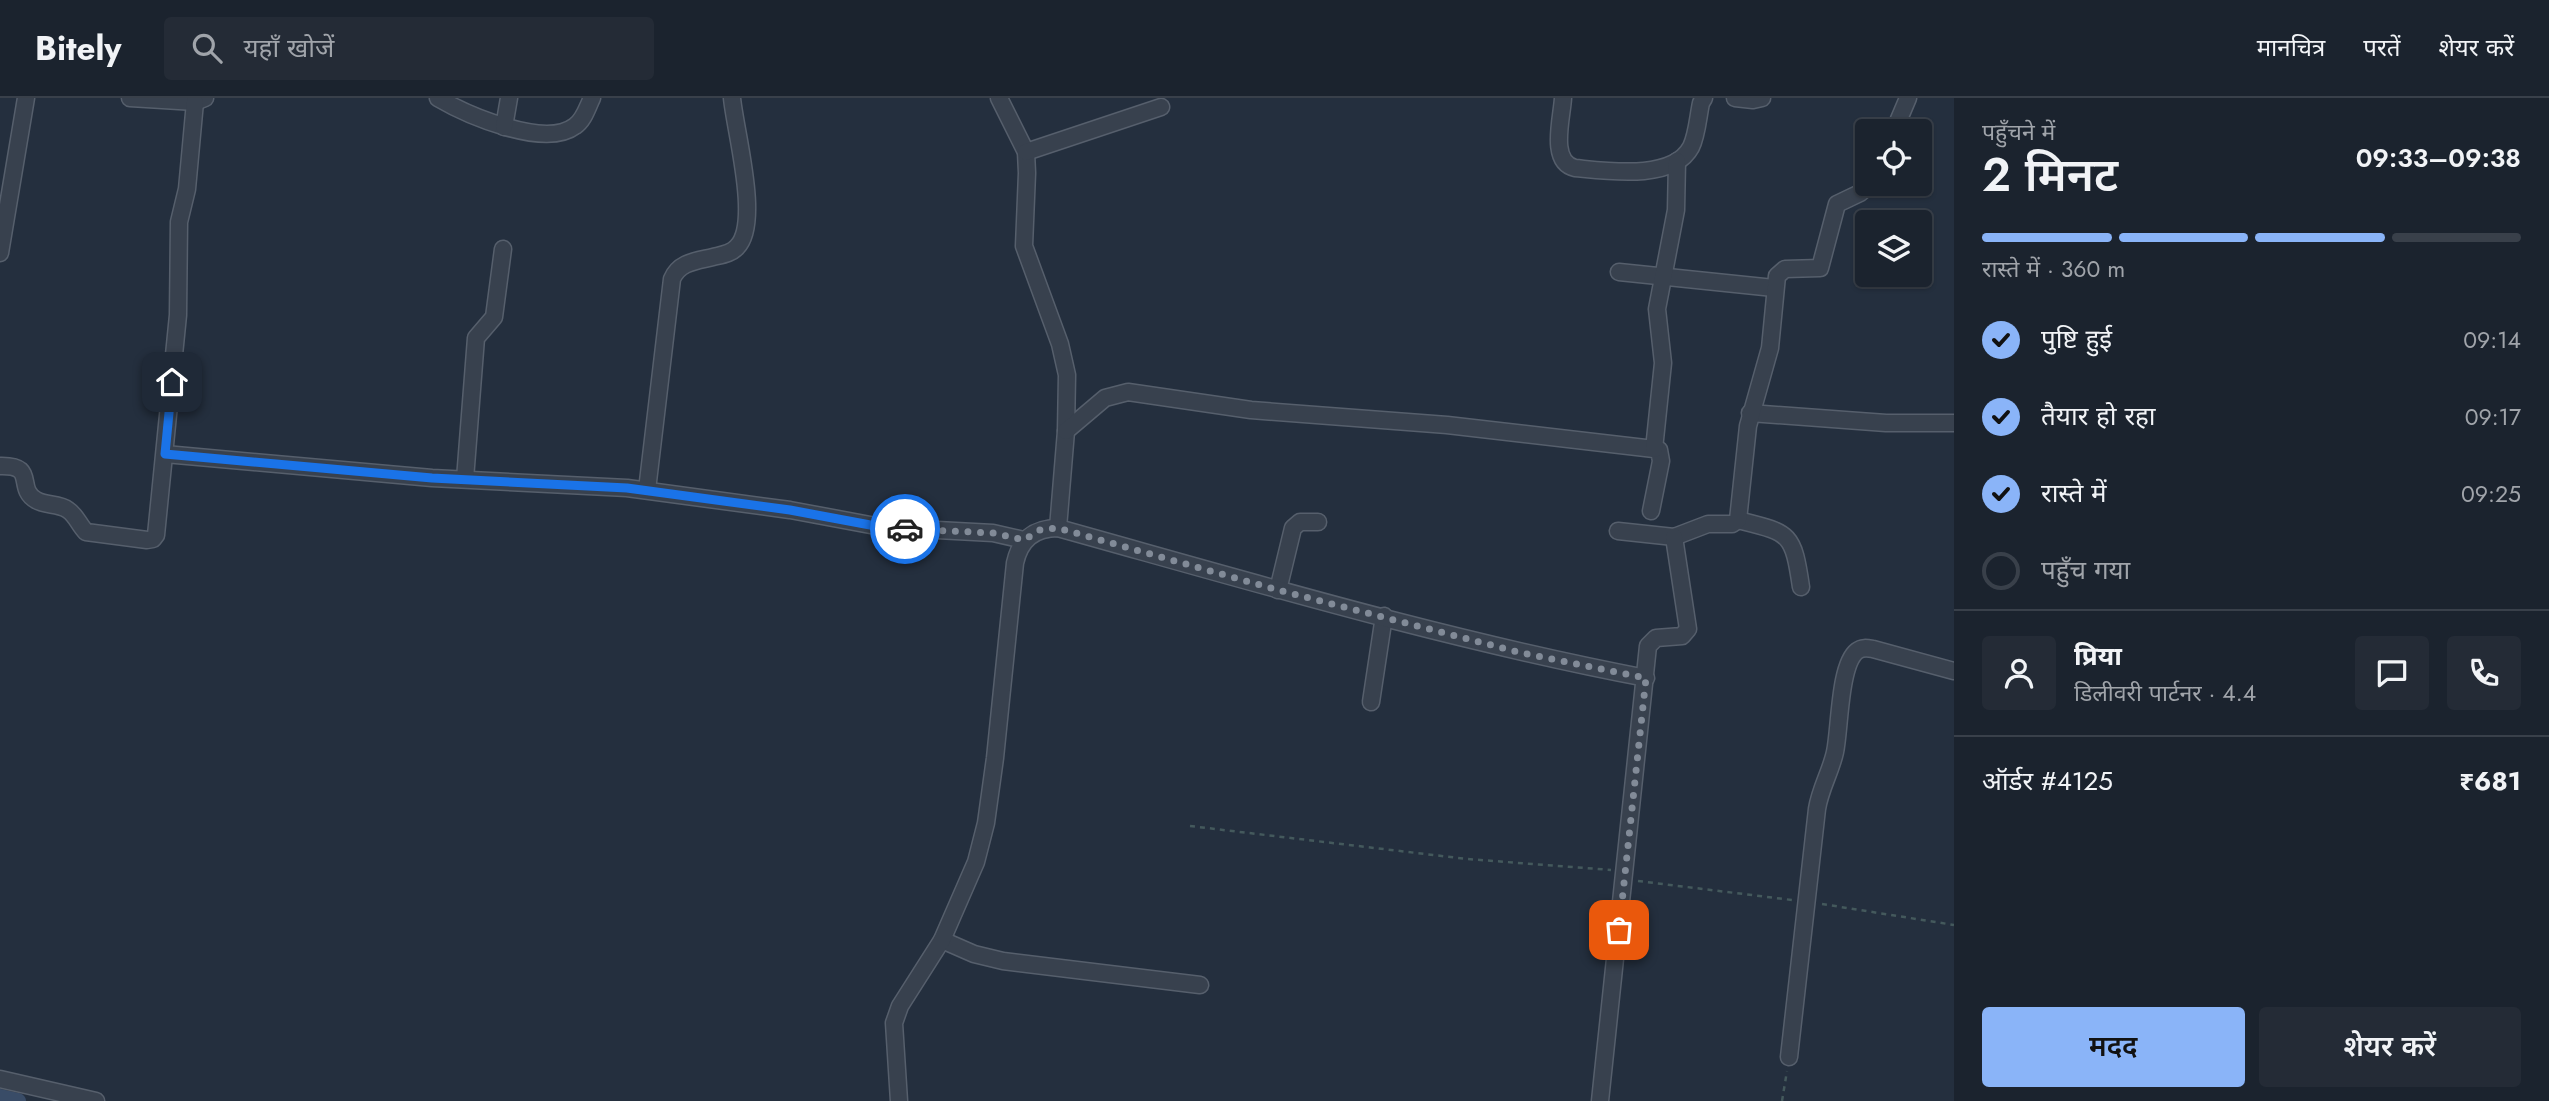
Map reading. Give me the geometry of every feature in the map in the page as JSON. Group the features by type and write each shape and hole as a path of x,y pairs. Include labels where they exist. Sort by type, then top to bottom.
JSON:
{"street":[{"path":"0,253 26,98"},
{"path":"0,466 15,466 21,470 32,498 68,510 86,532 147,540 153,539 157,530 178,315 179,222 187,189 200,100 130,98"},
{"path":"438,98 504,127 544,134 567,131 580,122 592,98"},
{"path":"504,127 509,98"},
{"path":"647,490 672,279 678,268 686,263 730,252 738,247 746,227 748,204 732,98"},
{"path":"999,98 1026,152 1024,246 1063,354 1067,375 1066,431 1058,528"},
{"path":"1563,98 1559,144 1563,161 1568,166 1628,172 1650,170 1677,161 1690,148 1704,98"},
{"path":"1735,98 1762,98"},
{"path":"1899,119 1908,98"},
{"path":"1026,152 1161,107"},
{"path":"1654,449 1663,363 1657,309 1676,210 1677,161"},
{"path":"1738,520 1750,413 1770,348 1774,288 1780,271 1820,268 1823,265 1837,204 1855,195"},
{"path":"465,479 476,338 494,317 503,249"},
{"path":"1619,271 1774,288"},
{"path":"1066,431 1105,398 1128,392 1251,410 1447,425 1654,449 1659,450 1661,461 1651,511"},
{"path":"1750,413 1886,423 1954,423"},
{"path":"165,454 465,479 647,490 790,510 881,527 993,533 1024,540"},
{"path":"1618,531 1674,537 1708,524 1732,524 1738,520 1777,530 1783,533 1793,550 1801,587"},
{"path":"1278,590 1293,528 1300,522 1318,522"},
{"path":"899,1101 894,1023 900,1006 942,940 976,862 986,823 995,758 1015,563 1019,547 1024,540 1040,530 1058,528 1278,590 1522,653 1646,678"},
{"path":"1600,1101 1648,646 1656,638 1682,636 1688,629 1674,537"},
{"path":"1371,702 1384,616"},
{"path":"1789,1057 1819,797 1833,759 1843,684 1856,651 1863,648 1872,649 1954,671"},
{"path":"942,940 974,954 1003,961 1200,985"},
{"path":"0,1079 96,1101"}],"path":[{"path":"1190,826 1625,875 1954,925"},
{"path":"1782,1101 1789,1057"}],"waterway":[{"path":"0,1097 18,1101"}],"way so far":[{"path":"905,529 993,533 1024,540 1040,530 1058,528 1278,590 1522,653 1646,678 1619,930"}],"route":[{"path":"172,382 165,454 432,478 647,490 905,529"}]}
